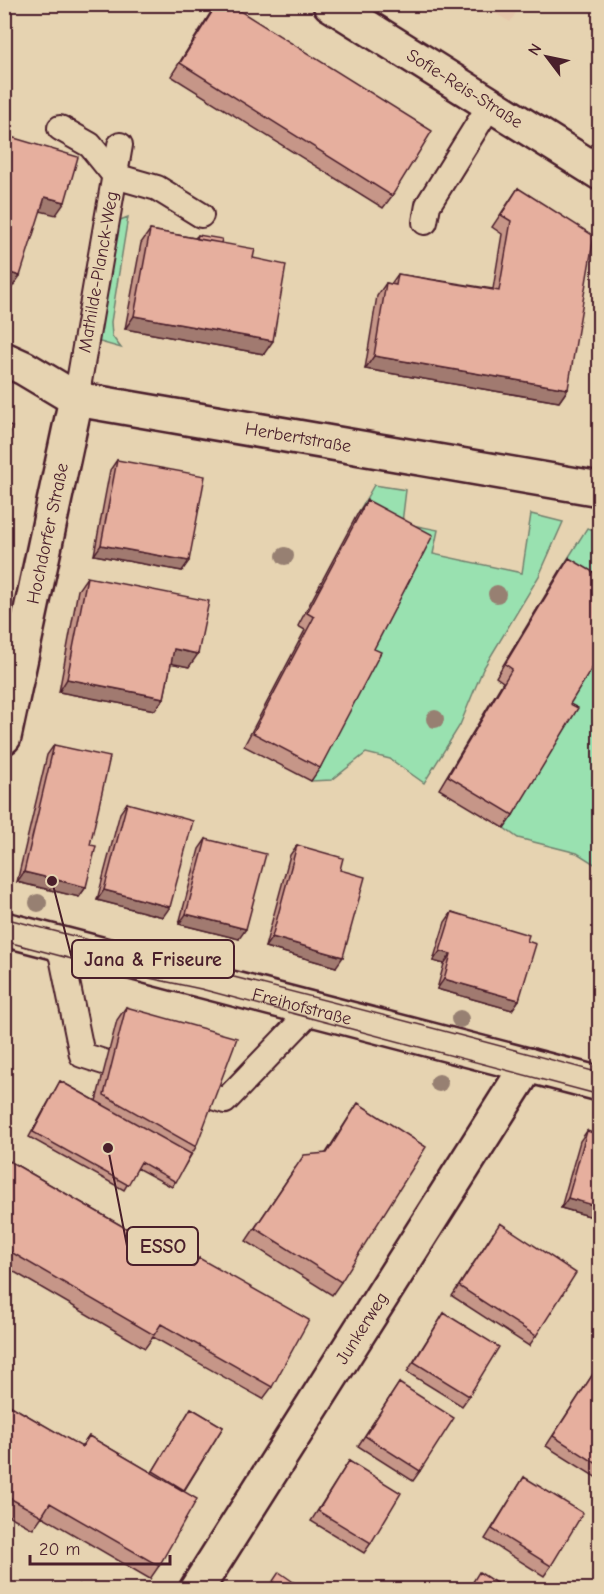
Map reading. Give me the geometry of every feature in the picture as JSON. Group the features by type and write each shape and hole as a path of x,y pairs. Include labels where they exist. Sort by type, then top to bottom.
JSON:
{"street":[{"name":"Sofie-Reis-Straße","path":"330,4 600,173"},
{"name":"Herbertstraße","path":"4,359 24,368 76,399 600,489"},
{"name":"Hochdorfer Straße","path":"4,738 76,399"},
{"name":"Freihofstraße","path":"4,929 600,1084"},
{"name":"Junkerweg","path":"196,1590 528,1065"}],"lane":[{"path":"425,222 428,206 490,105"},
{"path":"60,129 90,145 115,176 157,188 201,215"},
{"name":"Mathilde-Planck-Weg","path":"76,399 120,145"},
{"path":"55,942 62,957 82,1055 225,1101 313,1009"}],"shaded area":[{"path":"481,5 521,5 510,22"}],"green space":[{"path":"128,217 111,322 112,336 121,348 93,340 115,222"},
{"path":"374,485 406,490 402,523 438,530 433,554 522,573 531,514 563,522 539,576 483,669 460,725 424,783 390,759 366,753 332,780 311,781 372,666 365,662 424,548 358,513"},
{"path":"587,528 599,531 599,594 560,571"},
{"path":"599,652 599,867 577,853 518,838 504,828 569,722 561,717"}],"building":[{"path":"217,4 229,4 432,131 392,196 180,63"},
{"path":"4,135 78,157 65,202 45,197 20,276 4,271"},
{"path":"518,188 594,236 568,389 374,356 386,283 396,285 398,274 499,291 511,221 501,215"},
{"path":"150,230 255,249 253,258 286,265 273,341 134,316"},
{"path":"198,235 222,239 221,243 197,239"},
{"path":"4,424 12,427 4,449"},
{"path":"117,460 205,476 189,561 101,545"},
{"path":"367,500 433,535 374,649 381,652 320,768 253,733 314,617 307,613"},
{"path":"569,558 600,576 600,655 570,704 578,708 513,815 448,776 512,669 505,664"},
{"path":"87,577 209,601 198,654 174,649 164,698 67,679"},
{"path":"54,745 110,757 90,845 96,846 86,887 24,872"},
{"path":"127,803 193,821 170,907 104,890"},
{"path":"206,839 266,854 246,929 186,914"},
{"path":"297,845 343,858 340,870 365,877 343,957 272,937"},
{"path":"452,912 529,935 527,941 536,944 519,1000 444,979 451,954 440,951"},
{"path":"126,1007 237,1038 196,1147 104,1095"},
{"path":"60,1081 191,1154 176,1182 141,1162 128,1185 33,1132"},
{"path":"358,1103 426,1147 341,1282 255,1228 304,1155 327,1153"},
{"path":"587,1131 600,1135 600,1207 568,1198"},
{"path":"4,1158 193,1267 199,1258 309,1320 272,1387 161,1324 154,1335 4,1248"},
{"path":"500,1223 576,1273 536,1336 459,1286"},
{"path":"444,1313 499,1347 469,1396 414,1362"},
{"path":"593,1374 600,1379 600,1466 553,1436"},
{"path":"399,1383 454,1418 420,1471 365,1436"},
{"path":"4,1402 82,1447 89,1436 197,1499 159,1566 50,1503 42,1516 4,1495"},
{"path":"191,1408 223,1427 184,1490 153,1471"},
{"path":"349,1461 401,1493 371,1543 318,1511"},
{"path":"524,1477 583,1513 551,1566 492,1529"},
{"path":"279,1572 305,1590 267,1590"},
{"path":"479,1572 507,1590 468,1590"},
{"path":"79,1585 87,1590 77,1590"}],"tram line":[{"path":"4,918 377,1013 600,1073"},
{"path":"4,941 121,972 201,989 600,1095"}],"place":[{"name":"Jana & Friseure","path":"52,881"},
{"name":"ESSO","path":"108,1148"}]}
